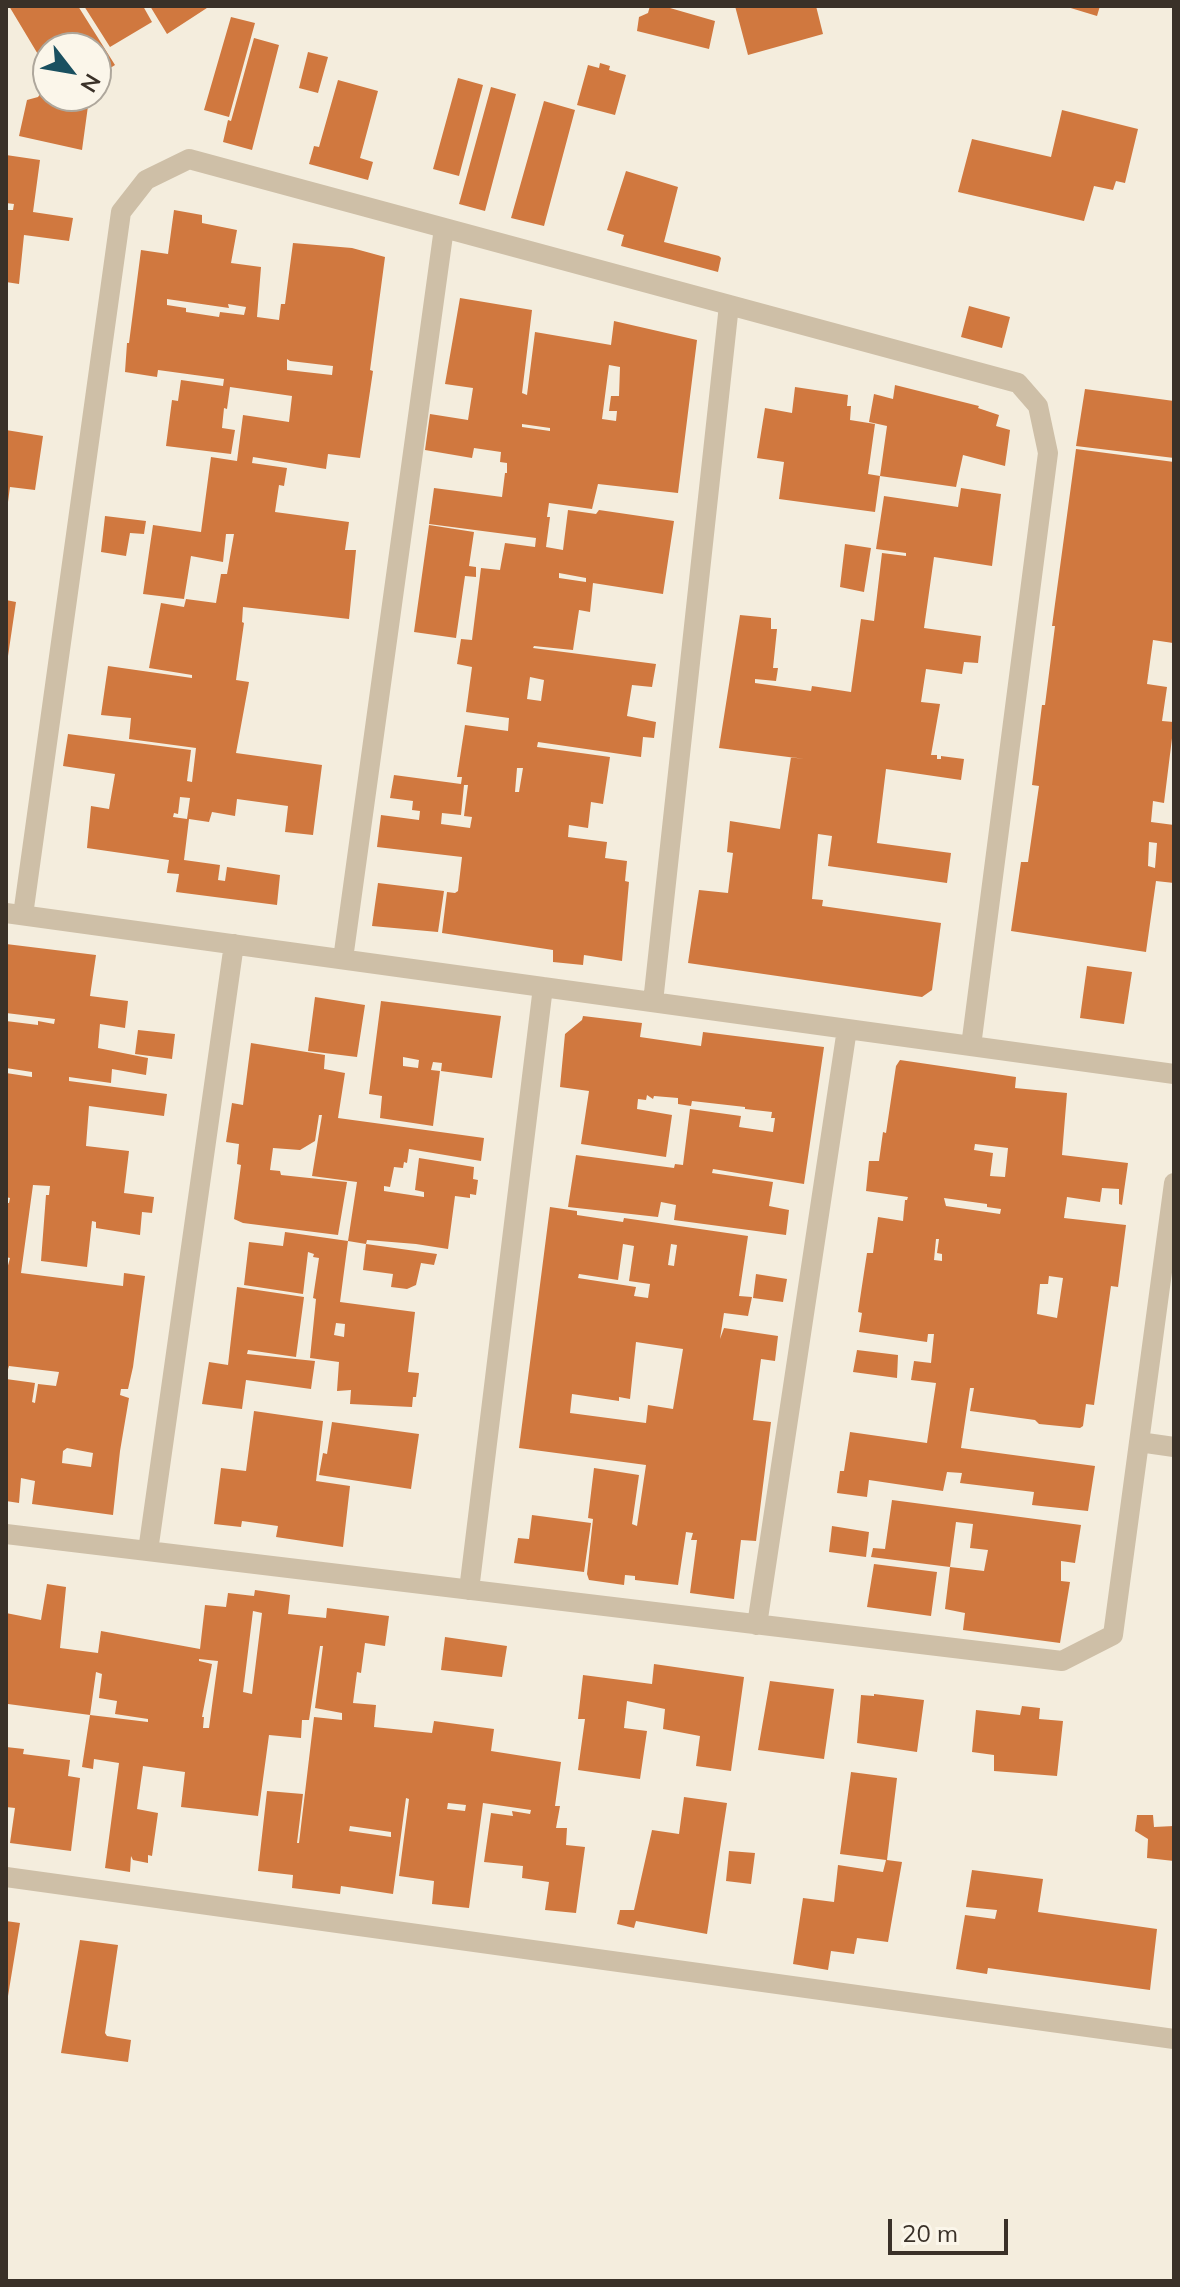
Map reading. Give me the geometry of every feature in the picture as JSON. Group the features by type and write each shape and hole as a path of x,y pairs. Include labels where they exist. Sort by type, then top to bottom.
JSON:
{"street":[{"path":"971,1046 1048,453 1038,406 1018,383 189,159 146,180 121,212 14,914 343,959 543,987 1174,1074"},
{"path":"343,959 444,228"},
{"path":"653,1002 729,305"},
{"path":"148,1551 234,944"},
{"path":"469,1590 543,987"},
{"path":"757,1625 847,1029"},
{"path":"6,1534 1062,1661 1113,1635 1174,1183"},
{"path":"1139,1442 1174,1447"},
{"path":"6,1877 1174,2039"}],"building":[{"path":"9,6 78,6 94,32 32,32 32,44"},
{"path":"84,6 143,6 152,22 112,46 112,32 100,32"},
{"path":"150,6 210,6 167,34"},
{"path":"650,6 663,6 715,21 709,49 637,31 639,17 648,13"},
{"path":"735,6 816,6 823,34 748,55"},
{"path":"1064,6 1100,6 1097,16"},
{"path":"231,17 255,23 229,117 204,110"},
{"path":"254,38 279,45 252,150 223,142"},
{"path":"308,52 328,57 318,93 299,88"},
{"path":"600,63 610,66 609,70 626,75 615,115 577,105 588,65 599,68"},
{"path":"458,78 483,85 459,176 433,169"},
{"path":"338,80 378,91 360,158 373,162 368,180 309,164 314,146 319,147"},
{"path":"491,87 516,94 485,211 459,204"},
{"path":"32,99 32,112 87,112 82,150 19,136 27,100"},
{"path":"544,101 575,110 544,226 511,218"},
{"path":"1062,110 1138,129 1125,183 1116,181 1113,190 1094,186 1084,221 958,192 972,139 1051,157"},
{"path":"6,155 40,160 33,212 73,218 69,241 24,235 19,284 6,282 6,210 13,210 14,204 6,203"},
{"path":"626,171 678,187 664,242 719,256 718,272 621,246 624,235 607,230"},
{"path":"174,210 202,215 202,223 237,230 231,263 261,267 257,317 279,320 281,304 285,304 293,243 352,248 385,257 360,458 328,454 326,469 253,457 252,463 287,468 284,486 279,485 275,512 349,522 345,550 356,550 349,619 243,607 244,623 236,680 249,682 236,753 322,765 313,835 285,832 288,806 237,799 235,816 212,812 209,822 189,819 184,860 220,865 218,880 225,881 227,867 280,875 277,905 176,892 179,874 167,873 169,860 87,848 91,806 109,809 115,774 63,766 68,734 191,750 187,781 192,782 196,748 129,739 131,718 101,715 108,666 192,678 192,675 149,668 161,603 184,607 186,599 216,603 221,574 227,574 234,534 226,534 223,562 191,556 184,599 143,594 153,525 201,532 211,457 237,461 243,415 289,422 292,396 230,387 222,428 235,430 231,454 166,446 172,400 178,401 181,380 223,386 224,379 158,370 157,377 125,372 141,250 168,254","holes":["167,299 229,308 228,304 246,307 244,315 220,312 219,317 186,312 186,308 167,305","287,359 333,366 332,375 287,370","180,797 190,798 187,819 173,817 174,813 178,814"]},
{"path":"460,298 532,310 522,393 527,395 535,332 611,345 614,321 697,340 678,493 598,484 592,509 549,503 547,517 550,517 546,547 563,550 568,510 596,514 599,510 674,521 663,594 593,583 590,612 579,610 573,650 533,648 656,664 652,687 632,685 627,716 656,722 654,738 643,737 641,757 538,742 537,747 610,757 603,804 591,802 588,828 569,825 568,837 607,842 605,858 627,861 625,881 629,882 622,961 584,955 583,965 553,962 553,950 442,933 447,892 458,891 462,857 377,847 381,815 419,820 420,811 412,810 413,801 390,798 394,775 461,784 462,777 457,777 465,725 508,731 509,718 466,712 472,667 457,664 461,639 472,640 481,568 500,570 505,543 535,547 536,538 429,524 434,488 502,497 507,473 507,463 500,462 501,452 474,448 472,458 425,450 430,414 468,420 473,388 445,384","holes":["609,365 620,367 619,396 611,396 609,411 617,411 616,421 602,419","522,424 550,428 550,431 522,427","559,573 586,578 586,582 559,578","530,677 544,680 541,701 527,699","517,768 523,768 519,792 515,792","464,785 468,785 464,816 472,817 470,828 441,824 442,813 461,815"]},
{"path":"969,306 1010,317 1002,348 961,337"},
{"path":"895,385 979,406 999,415 996,426 1010,430 1005,466 963,455 956,487 880,476 887,426 869,422 874,394 893,399"},
{"path":"795,387 848,395 850,420 875,424 868,474 880,476 875,512 779,499 784,462 757,458 765,408 792,413"},
{"path":"1085,389 1174,401 1174,458 1076,446"},
{"path":"6,430 43,436 35,490 10,487 8,502"},
{"path":"1076,449 1174,462 1174,635 1173,643 1153,640 1147,684 1167,687 1162,721 1174,722 1164,803 1153,801 1151,822 1174,825 1174,883 1156,881 1146,952 1011,931 1021,862 1028,862 1039,786 1032,785 1055,626 1052,626","holes":["1149,842 1157,843 1155,868 1148,866"]},
{"path":"961,488 1001,494 992,566 934,557 924,628 981,636 978,663 964,662 962,674 926,669 921,702 940,704 931,755 937,755 937,759 941,756 964,759 961,780 886,769 877,843 951,853 947,883 828,866 832,836 818,834 812,899 823,900 822,906 941,923 932,990 922,997 688,963 699,890 728,893 733,853 727,852 730,821 780,829 791,757 719,748 740,615 771,618 771,629 777,629 773,668 778,668 776,681 755,679 755,683 811,691 812,686 851,692 861,619 874,621 882,553 906,556 906,553 876,549 884,496 958,507"},
{"path":"105,516 146,521 144,534 130,533 126,556 101,552"},
{"path":"429,525 474,532 469,566 476,567 476,577 465,576 456,638 414,632"},
{"path":"845,544 871,548 864,592 840,587"},
{"path":"6,600 16,602 8,656 6,656"},
{"path":"378,883 444,891 438,932 372,926"},
{"path":"6,944 96,955 90,996 128,1001 125,1028 100,1024 98,1048 148,1058 146,1075 112,1069 111,1083 69,1077 69,1081 167,1094 164,1116 89,1106 86,1146 129,1151 124,1193 154,1197 152,1213 142,1212 140,1235 96,1228 96,1222 92,1221 87,1267 41,1261 46,1195 49,1195 50,1186 33,1185 21,1273 123,1286 124,1273 145,1276 133,1367 128,1389 121,1389 120,1395 129,1398 113,1515 32,1504 35,1481 21,1478 19,1503 6,1501 6,1379 35,1383 32,1402 35,1403 38,1384 56,1386 59,1372 9,1366 6,1376 6,1273 10,1258 6,1257 6,1203 10,1198 6,1197 6,1073 32,1077 32,1072 6,1068 6,1021 38,1025 38,1021 54,1024 55,1019 6,1013","holes":["67,1448 93,1453 91,1467 62,1463 63,1451"]},
{"path":"1087,966 1132,972 1124,1024 1080,1018"},
{"path":"315,997 365,1005 357,1057 308,1051"},
{"path":"381,1001 501,1016 492,1078 441,1071 442,1063 433,1062 431,1070 440,1071 433,1126 380,1118 382,1096 369,1094","holes":["403,1057 419,1060 418,1068 403,1066"]},
{"path":"583,1016 642,1023 640,1037 701,1046 703,1032 824,1047 804,1184 713,1169 712,1173 773,1182 769,1206 789,1210 786,1235 674,1220 676,1205 661,1202 658,1217 568,1207 576,1155 674,1168 675,1164 683,1165 690,1109 741,1116 739,1127 773,1132 775,1118 771,1118 772,1112 745,1107 692,1101 691,1106 678,1104 678,1098 654,1096 653,1099 647,1095 646,1100 638,1099 637,1109 672,1115 666,1157 581,1144 589,1091 560,1087 565,1034"},
{"path":"138,1030 175,1034 172,1059 135,1054"},
{"path":"251,1043 325,1055 324,1069 345,1073 338,1118 484,1138 481,1161 409,1149 407,1163 404,1162 403,1168 394,1167 390,1187 384,1186 384,1191 424,1197 424,1192 415,1190 419,1158 474,1167 473,1179 478,1180 476,1195 470,1194 470,1198 455,1196 448,1249 367,1240 366,1244 348,1241 357,1182 312,1176 322,1115 319,1115 315,1141 300,1150 273,1148 270,1170 280,1171 281,1175 347,1182 338,1235 243,1223 234,1219 241,1165 237,1164 239,1144 226,1142 232,1103 243,1105"},
{"path":"900,1060 1016,1077 1015,1088 1067,1093 1062,1155 1128,1163 1122,1205 1119,1204 1119,1189 1102,1188 1100,1202 1067,1197 1064,1218 1126,1225 1118,1287 1111,1286 1094,1405 1086,1404 1083,1426 1039,1424 1035,1420 970,1411 974,1388 970,1388 961,1448 1095,1466 1088,1511 1032,1505 1034,1492 960,1483 962,1473 947,1472 943,1491 869,1480 867,1497 837,1493 850,1432 927,1443 936,1383 911,1380 914,1361 931,1363 934,1334 928,1334 927,1342 859,1332 862,1313 858,1312 867,1253 873,1253 878,1217 903,1221 908,1197 866,1191 869,1161 879,1161 883,1132 886,1133 896,1066","holes":["975,1144 1008,1148 1005,1177 990,1176 993,1153 974,1150","944,1198 1001,1209 1000,1214 946,1206","936,1239 939,1239 937,1253 942,1254 942,1261 934,1260","1049,1276 1063,1278 1057,1318 1037,1314 1040,1284 1048,1284"]},
{"path":"550,1207 577,1211 577,1215 623,1222 624,1218 748,1236 739,1296 752,1297 748,1316 724,1313 720,1339 724,1328 778,1336 775,1361 761,1359 753,1420 771,1422 756,1541 741,1540 734,1599 690,1593 697,1540 691,1540 693,1533 686,1532 678,1585 635,1580 635,1576 625,1575 624,1585 589,1580 593,1519 588,1518 594,1468 639,1475 632,1524 637,1526 646,1465 519,1448","holes":["623,1244 634,1246 629,1281 650,1284 648,1298 634,1296 636,1287 578,1278 579,1274 618,1280","671,1244 677,1245 674,1266 668,1265","636,1342 683,1349 673,1409 648,1405 646,1423 570,1413 572,1394 619,1401 619,1397 630,1399"]},
{"path":"285,1232 348,1241 340,1302 415,1312 408,1372 419,1373 412,1407 350,1404 351,1390 337,1391 339,1362 310,1358 319,1258 313,1257 314,1254 308,1252 303,1294 244,1285 249,1242 283,1246","holes":["336,1323 345,1324 344,1337 334,1335"]},
{"path":"366,1244 437,1254 434,1265 421,1263 416,1285 407,1289 391,1287 393,1274 363,1270"},
{"path":"756,1274 787,1279 783,1302 753,1298"},
{"path":"237,1287 304,1297 296,1357 248,1350 247,1354 315,1361 311,1389 246,1380 242,1409 202,1404 209,1362 228,1365"},
{"path":"857,1350 898,1355 897,1378 853,1372"},
{"path":"254,1411 323,1421 316,1481 350,1486 343,1547 276,1537 278,1526 242,1521 241,1527 214,1524 221,1468 246,1471"},
{"path":"332,1422 419,1434 411,1489 319,1475 323,1453 327,1454"},
{"path":"892,1500 1081,1525 1075,1563 1061,1561 1061,1581 1070,1582 1060,1643 963,1630 965,1613 945,1609 950,1567 871,1557 873,1548 885,1549","holes":["956,1522 973,1524 970,1548 988,1550 984,1571 950,1567"]},
{"path":"532,1515 591,1523 584,1572 514,1563 518,1538 529,1539"},
{"path":"832,1526 869,1532 866,1557 829,1552"},
{"path":"874,1564 937,1572 931,1616 867,1607"},
{"path":"47,1584 66,1587 60,1648 98,1653 101,1631 200,1649 205,1605 226,1607 228,1593 254,1596 255,1590 290,1595 288,1614 326,1618 327,1608 389,1616 385,1646 365,1643 353,1703 376,1705 374,1727 432,1733 434,1721 494,1729 491,1751 561,1762 555,1806 560,1806 556,1828 567,1828 566,1845 585,1847 576,1913 545,1910 549,1882 522,1878 523,1866 484,1862 491,1813 513,1816 512,1811 530,1814 531,1810 483,1803 469,1908 432,1904 434,1881 399,1876 409,1799 406,1798 393,1894 341,1886 340,1894 292,1888 293,1875 258,1871 267,1791 303,1794 299,1843 314,1717 342,1720 342,1713 315,1708 323,1646 320,1646 309,1720 302,1720 301,1738 269,1735 258,1816 181,1807 185,1772 143,1766 137,1809 158,1813 152,1856 148,1855 148,1863 133,1860 131,1856 130,1872 105,1868 119,1763 94,1759 93,1769 82,1767 90,1715 8,1704 6,1613 41,1620","holes":["253,1611 262,1613 252,1694 243,1692","199,1661 218,1661 209,1728 203,1728 202,1717 212,1664","96,1672 102,1674 99,1698 117,1701 115,1714 148,1719 148,1722 90,1715","448,1803 466,1805 465,1811 447,1809","350,1826 391,1832 391,1837 349,1831"]},
{"path":"445,1637 507,1646 502,1677 441,1670"},
{"path":"654,1664 744,1677 731,1771 696,1766 700,1736 663,1729 665,1709 627,1701 624,1728 647,1731 640,1779 578,1770 585,1719 578,1719 583,1675 652,1684"},
{"path":"770,1681 834,1689 824,1759 758,1750"},
{"path":"861,1695 924,1700 917,1752 857,1743"},
{"path":"1022,1706 1040,1708 1039,1719 1063,1721 1057,1776 994,1771 994,1755 972,1752 976,1710 1020,1715"},
{"path":"6,1747 24,1749 23,1754 70,1760 68,1776 80,1778 71,1851 10,1843 15,1808 6,1807"},
{"path":"851,1772 897,1778 887,1860 902,1862 888,1942 857,1938 854,1954 831,1951 828,1970 793,1964 803,1898 834,1902 838,1865 883,1872 886,1860 840,1854"},
{"path":"684,1797 727,1803 707,1934 636,1921 634,1928 617,1924 620,1910 634,1910 652,1830 679,1834"},
{"path":"1137,1815 1153,1815 1154,1827 1174,1826 1174,1861 1147,1858 1148,1839 1135,1831"},
{"path":"729,1851 755,1853 751,1884 726,1881"},
{"path":"972,1870 1043,1879 1038,1912 1157,1929 1150,1990 988,1968 987,1974 956,1969 965,1915 995,1919 997,1910 966,1907"},
{"path":"6,1921 20,1923 8,1996 6,1996"},
{"path":"80,1940 118,1945 105,2033 131,2040 128,2062 61,2053"}]}
